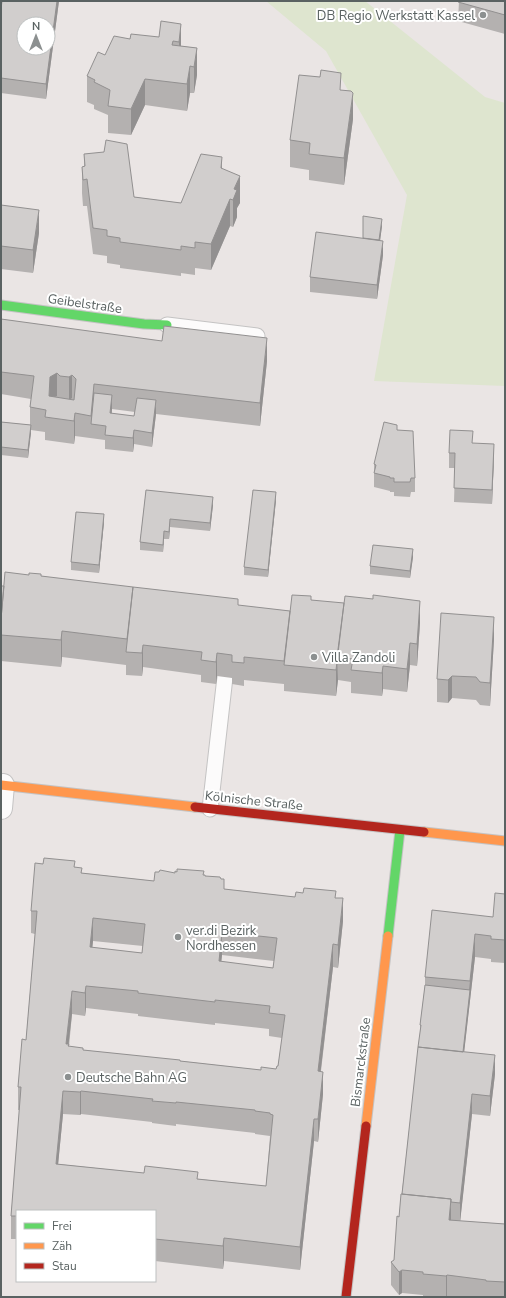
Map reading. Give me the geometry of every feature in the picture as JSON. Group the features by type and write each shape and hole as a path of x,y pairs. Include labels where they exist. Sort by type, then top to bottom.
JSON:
{"street":[{"name":"Geibelstraße","path":"1,305 144,324 166,324"},
{"name":"Kölnische Straße","path":"2,785 505,841"},
{"path":"1,808 2,785"},
{"name":"Bismarckstraße","path":"346,1297 400,830"}],"lane":[{"path":"166,324 257,336"},
{"path":"210,809 225,677"}],"green space":[{"path":"266,1 365,1 485,97 505,103 505,386 374,381 407,195 326,51"}],"building":[{"path":"2,1 57,1 55,16 16,16 16,56 50,56 46,84 1,78"},
{"path":"505,1 505,15 458,2"},
{"path":"161,21 181,24 179,42 173,41 172,45 197,48 194,67 190,66 187,84 145,79 131,109 108,106 110,90 94,82 95,80 87,76 98,52 105,55 114,36 130,39 131,34 159,37"},
{"path":"321,70 341,73 340,90 351,91 353,93 344,158 309,154 310,143 290,140 299,75 320,77"},
{"path":"106,140 127,144 134,197 181,203 201,154 222,157 221,168 240,176 234,189 237,190 233,200 230,199 211,244 195,242 195,248 181,246 181,250 120,242 120,238 107,236 107,230 93,228 87,179 83,180 82,167 85,166 84,154 104,152"},
{"path":"1,205 39,210 33,250 1,246"},
{"path":"363,216 382,219 379,240 363,238"},
{"path":"316,232 383,241 377,285 310,277"},
{"path":"1,319 162,341 164,326 267,338 260,403 94,384 91,416 75,413 74,421 45,417 46,410 30,407 34,376 1,372","holes":["57,373 60,376 69,377 72,375 76,379 74,400 49,396 50,377"]},
{"path":"94,393 112,395 110,413 134,416 137,398 156,400 152,433 134,430 133,438 105,435 106,426 91,424"},
{"path":"1,422 31,425 28,450 1,447"},
{"path":"384,422 397,425 397,430 413,431 415,478 411,478 410,482 394,482 394,478 374,473 376,465 374,464"},
{"path":"450,430 473,431 472,443 494,444 492,490 454,488 455,453 449,453"},
{"path":"146,490 213,497 210,523 170,519 169,532 164,531 163,545 140,542"},
{"path":"253,490 276,492 268,570 244,567"},
{"path":"76,512 104,514 99,565 71,562"},
{"path":"373,545 413,549 410,571 370,566"},
{"path":"5,572 29,575 29,573 41,574 41,576 133,587 127,639 62,631 61,640 1,635"},
{"path":"1,586 4,586 1,619"},
{"path":"133,587 238,599 238,605 290,611 284,661 244,657 244,663 232,662 232,655 217,653 216,662 201,660 202,652 143,645 142,653 126,652"},
{"path":"292,595 311,596 311,600 344,603 336,670 284,665"},
{"path":"373,595 420,601 417,644 410,643 407,669 383,666 382,673 351,670 353,659 337,657 345,596 373,599"},
{"path":"441,613 494,617 490,683 480,682 476,677 452,676 448,680 437,679"},
{"name":"Deutsche Bahn AG","path":"44,858 75,861 74,867 82,868 81,873 154,881 155,872 159,872 160,870 175,873 175,871 177,872 177,869 204,871 203,875 205,876 220,877 221,879 224,879 224,889 295,897 296,892 303,893 304,888 336,891 335,898 343,898 338,945 333,944 318,1071 323,1072 318,1119 314,1119 300,1247 224,1238 223,1246 156,1239 156,1210 16,1210 16,1216 11,1216 21,1087 18,1087 22,1039 26,1040 37,911 31,911 35,863 43,864","holes":["93,918 145,924 142,953 90,947","222,932 277,938 273,968 219,961","86,986 138,991 138,993 215,1002 215,1000 270,1006 269,1013 285,1015 278,1066 276,1069 261,1067 261,1070 83,1050 83,1048 68,1046 69,1044 66,1044 72,991 85,993","63,1091 81,1091 153,1099 152,1101 255,1110 270,1113 273,1115 266,1186 197,1179 198,1172 145,1166 144,1173 56,1164"]},
{"path":"495,893 505,894 505,940 491,939 491,936 475,934 470,981 425,977 432,910 493,917"},
{"path":"425,985 470,990 463,1052 418,1047"},
{"path":"418,1047 495,1055 490,1096 472,1094 460,1203 451,1202 451,1199 402,1194"},
{"path":"401,1194 451,1199 449,1220 505,1224 505,1282 486,1281 447,1275 423,1274 423,1272 402,1270 399,1272 391,1262 394,1260 397,1216 399,1217"}],"traffic: fast":[{"path":"1,305 144,324 167,325"},
{"path":"388,936 400,830"}],"traffic: slow":[{"path":"1,785 195,807"},
{"path":"424,832 505,841"},
{"path":"366,1126 388,936"}],"traffic: jam":[{"path":"195,807 424,832"},
{"path":"346,1297 366,1126"}],"place":[{"name":"DB Regio Werkstatt Kassel","path":"483,15"},
{"name":"Villa Zandoli","path":"314,657"},
{"name":"ver.di Bezirk Nordhessen","path":"178,937"},
{"name":"Deutsche Bahn AG","path":"68,1077"}]}
